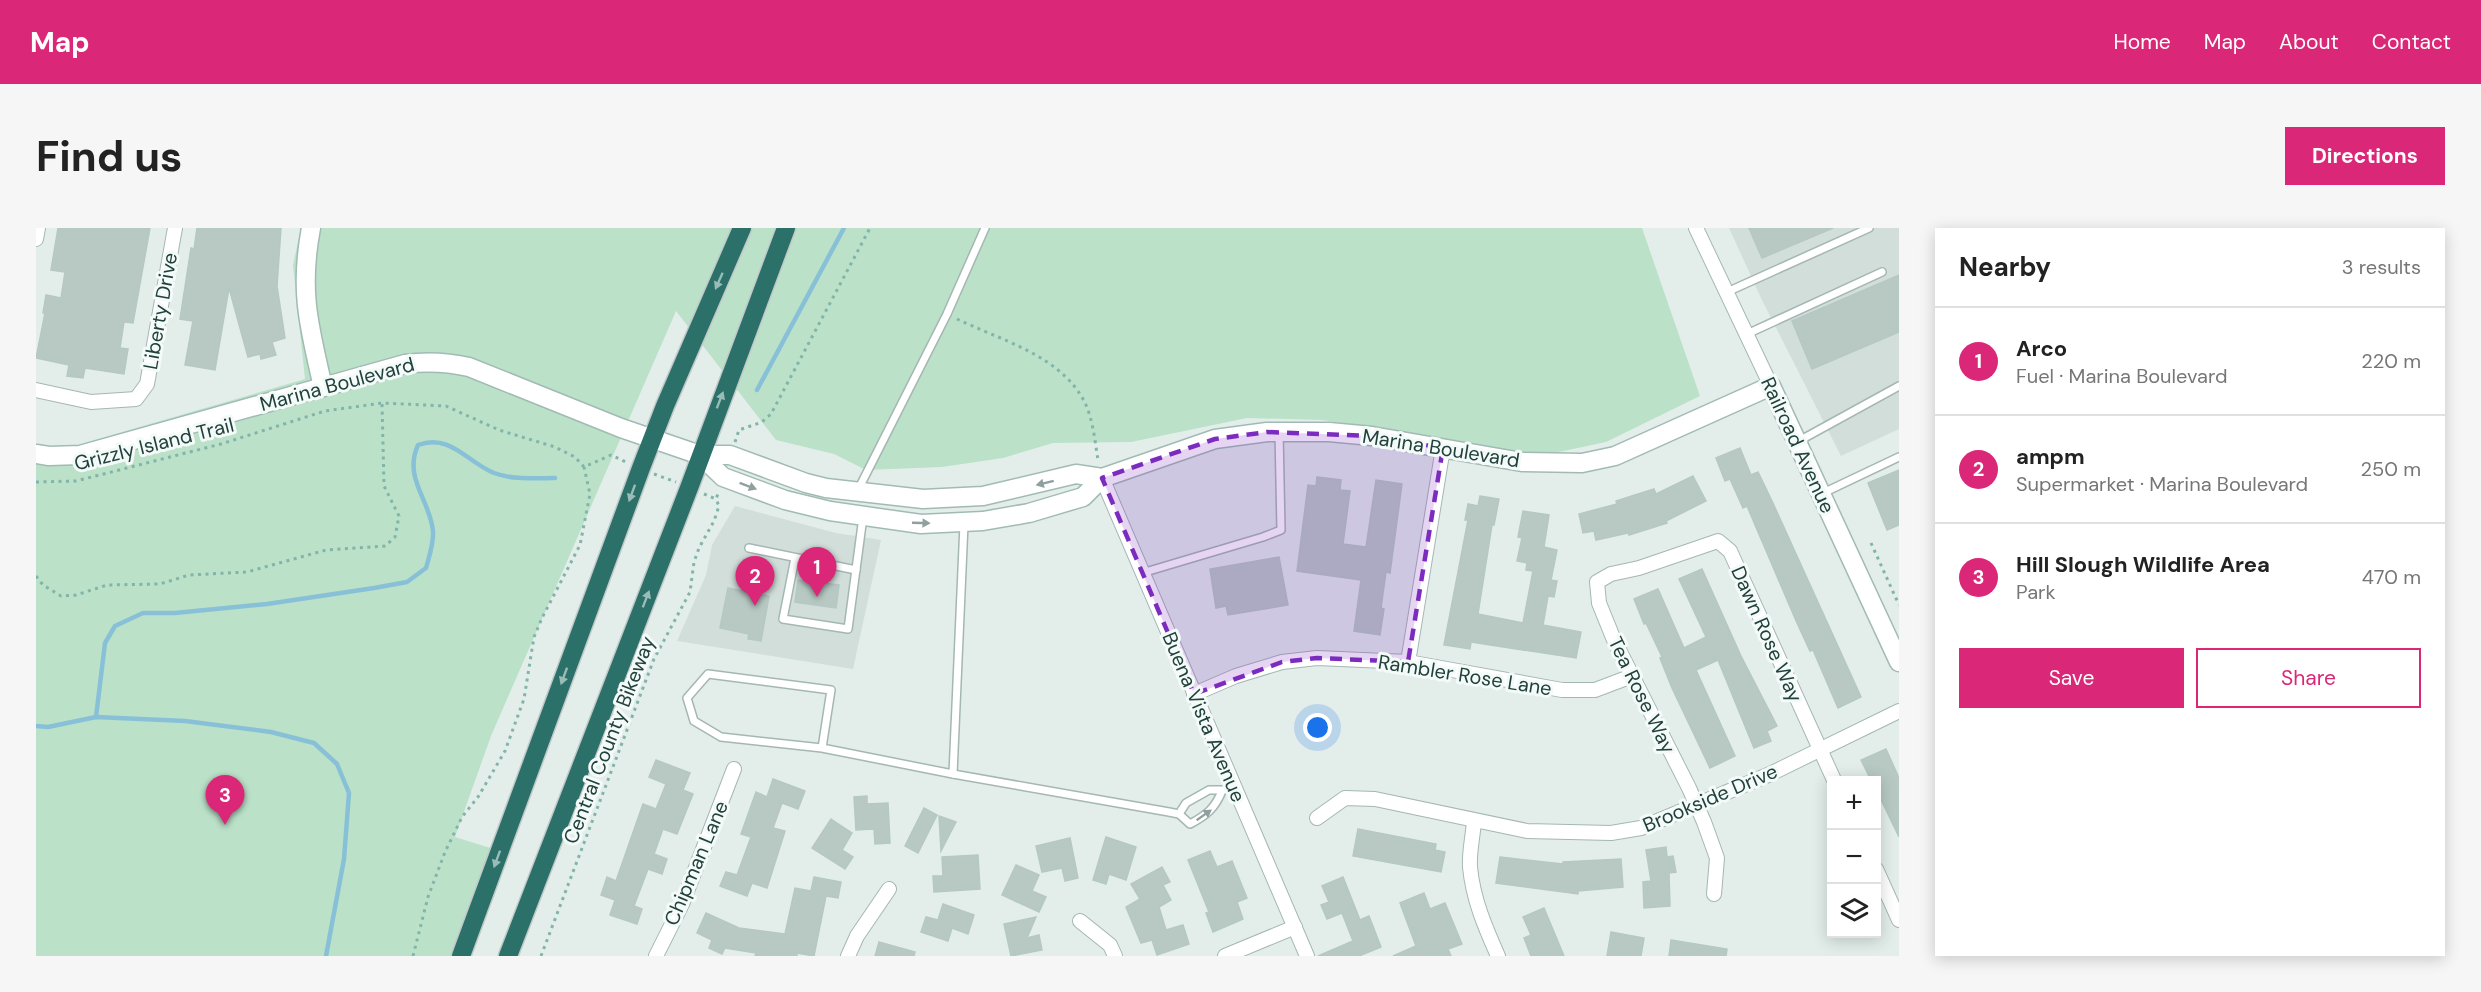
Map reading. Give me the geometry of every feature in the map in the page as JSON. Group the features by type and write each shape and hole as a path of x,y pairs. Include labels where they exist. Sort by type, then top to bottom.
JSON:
{"highway":[{"path":"461,956 652,438 742,228"},
{"path":"508,956 689,488 786,228"},
{"path":"768,276 799,228"}],"street":[{"path":"36,239 38,228"},
{"name":"Liberty Drive","path":"36,390 91,402 135,399 142,393 147,384 175,228"},
{"path":"311,228 304,284 306,315 323,387"},
{"name":"Railroad Avenue","path":"1696,228 1899,662"},
{"name":"Marina Boulevard","path":"36,454 80,455 405,364 426,362 450,363 469,368 700,455 730,455 806,483 857,492 906,498 983,496 1076,474 1102,478"},
{"name":"Marina Boulevard","path":"700,455 723,477 785,500 863,517 921,524 964,522 1029,513 1083,497 1102,478 1215,440 1279,432 1329,432 1522,462 1582,463 1615,456 1771,386"},
{"path":"1408,662 1443,448"},
{"name":"Buena Vista Avenue","path":"1102,478 1194,694 1228,788 1307,956"},
{"path":"863,517 867,506 906,498"},
{"name":"Dawn Rose Way","path":"1597,582 1611,574 1639,568 1718,541 1730,551 1819,750"},
{"name":"Tea Rose Way","path":"1597,582 1599,603 1632,676 1697,805 1717,858 1714,894"},
{"name":"Rambler Rose Lane","path":"1194,694 1236,676 1282,662 1317,658 1408,662 1562,690 1595,690 1632,676"},
{"name":"Brookside Drive","path":"1317,818 1345,798 1375,799 1527,831 1611,833 1641,828 1819,750 1899,711"},
{"path":"1819,750 1832,776"},
{"name":"Chipman Lane","path":"656,956 682,904 734,769"},
{"path":"1474,821 1470,866 1474,893 1480,916 1498,956"},
{"path":"1881,880 1899,920"},
{"path":"848,956 857,936 889,889"},
{"path":"1080,921 1110,945 1115,956"},
{"path":"1225,956 1295,927"}],"lane":[{"path":"857,492 947,314 985,228"},
{"path":"1727,292 1869,228"},
{"path":"1747,334 1882,272"},
{"path":"1797,442 1899,386"},
{"path":"1142,573 1281,530 1279,432"},
{"path":"1821,494 1899,457"},
{"path":"795,558 783,619 849,629 863,517"},
{"path":"953,774 964,522"},
{"path":"749,548 856,570"},
{"path":"822,748 831,690 708,674 687,698 694,721 721,737 822,748 1179,814 1190,824 1205,816 1215,807 1228,788"},
{"path":"1179,814 1186,803 1209,790 1228,788"}],"path":[{"path":"730,455 739,430 762,422 771,414 870,228"},
{"path":"947,314 1035,354 1066,377 1085,402 1102,478"},
{"path":"36,576 43,585 61,596 76,595 107,585 160,585 189,575 247,572 326,550 385,546 396,537 399,516 384,486 382,403"},
{"name":"Grizzly Island Trail","path":"36,482 76,481 221,444 326,411 352,405 382,403 446,406 499,430 555,447 575,457 584,467"},
{"path":"413,956 428,897 445,852 462,817 478,797 505,751 524,699 534,637 580,545 590,494 584,467 611,455 717,499"},
{"name":"Central County Bikeway","path":"541,956 654,659 690,592 694,562 714,521 719,506 717,499 723,477"},
{"path":"1871,543 1899,605"}],"highlighted area":[{"path":"1267,432 1372,436 1443,448 1408,662 1317,658 1282,662 1194,694 1102,478 1215,439"}],"shaded area":[{"path":"1729,228 1899,228 1899,429 1841,456 1762,300"},
{"path":"735,506 836,533 881,540 853,669 677,641 706,575 712,545"}],"green space":[{"path":"301,228 1642,228 1700,396 1606,442 1535,457 1423,435 1322,420 1247,418 1131,442 1053,443 1003,458 942,467 866,470 834,454 776,440 676,311 491,736 455,837 500,851 461,956 36,956 36,457 305,379 293,265"}],"building":[{"path":"58,228 150,228 133,323 124,322 120,348 128,349 124,374 85,368 83,378 67,376 69,365 36,358 45,313 43,313 46,295 61,298 65,272 51,270"},
{"path":"197,228 281,228 277,286 285,338 272,342 276,355 261,359 260,354 248,357 229,288 215,370 185,365 193,321 180,319 191,248 194,249"},
{"path":"1749,228 1833,228 1762,258"},
{"path":"1899,275 1899,332 1812,369 1792,321"},
{"path":"1740,448 1751,475 1758,472 1861,697 1838,708 1813,650 1810,651 1797,623 1747,506 1743,508 1730,479 1725,481 1716,458"},
{"path":"1899,470 1899,525 1887,530 1868,483"},
{"path":"1693,476 1706,501 1666,521 1667,523 1629,535 1628,533 1596,540 1594,531 1583,533 1579,514 1617,504 1616,501 1654,489 1656,494"},
{"path":"1317,477 1341,480 1340,490 1350,491 1343,544 1366,547 1376,480 1402,484 1390,573 1386,572 1380,635 1354,631 1361,580 1297,571 1308,485 1316,486"},
{"path":"1480,496 1499,499 1494,525 1492,525 1478,614 1523,623 1533,571 1526,570 1527,563 1517,561 1522,538 1518,537 1523,511 1549,515 1544,547 1557,550 1551,580 1557,581 1554,597 1548,596 1543,625 1581,632 1576,658 1471,642 1470,649 1444,645 1468,520 1465,520 1468,504 1478,506"},
{"path":"1279,557 1288,605 1228,615 1226,606 1216,608 1210,569"},
{"path":"1702,569 1741,656 1777,726 1767,731 1771,741 1754,748 1718,660 1696,670 1735,756 1710,768 1672,688 1660,658 1662,657 1646,623 1644,624 1634,599 1658,589 1684,648 1706,637 1679,579"},
{"path":"798,580 839,585 836,608 795,602"},
{"path":"728,588 769,596 761,641 748,639 749,634 720,628"},
{"path":"1886,749 1899,778 1899,837 1881,799 1881,776 1869,776 1861,760"},
{"path":"656,760 690,773 683,790 693,794 677,834 663,829 654,854 667,859 662,874 648,869 634,906 642,909 637,924 610,915 615,900 601,895 607,877 616,881 643,804 656,809 666,784 649,777"},
{"path":"773,779 805,791 798,809 782,803 773,828 785,831 767,888 752,883 747,896 720,886 726,872 737,875 751,837 741,834 756,792 767,797"},
{"path":"867,796 867,804 888,803 890,843 875,844 874,829 856,830 854,797"},
{"path":"924,808 937,815 918,853 905,846"},
{"path":"939,816 956,822 941,851"},
{"path":"831,819 852,833 842,850 853,857 845,869 812,848"},
{"path":"1358,829 1436,844 1435,850 1445,852 1441,872 1353,856"},
{"path":"1106,837 1136,847 1126,880 1109,874 1106,884 1093,880"},
{"path":"1070,838 1078,878 1065,881 1062,868 1042,872 1036,846"},
{"path":"1666,847 1667,857 1673,856 1676,872 1669,873 1670,906 1644,908 1643,882 1651,881 1646,850"},
{"path":"1210,851 1217,867 1232,861 1247,898 1237,902 1243,919 1213,932 1206,913 1209,912 1188,860"},
{"path":"978,855 980,889 934,892 933,876 943,876 942,857"},
{"path":"1500,857 1563,864 1563,862 1621,859 1623,887 1578,891 1578,894 1496,883"},
{"path":"1016,865 1039,875 1032,891 1046,897 1039,912 1002,895"},
{"path":"1162,867 1170,882 1163,885 1171,900 1159,907 1166,930 1183,925 1189,944 1157,955 1152,940 1141,943 1126,907 1140,899 1131,884"},
{"path":"814,877 841,882 838,898 826,896 814,956 797,953 797,956 755,956 756,953 725,948 722,954 709,948 712,940 697,933 706,913 739,928 785,934 795,888 811,891"},
{"path":"1343,877 1360,920 1369,916 1381,947 1359,956 1318,956 1353,941 1342,913 1327,919 1321,905 1329,902 1322,886"},
{"path":"1424,893 1430,909 1445,903 1462,944 1448,949 1451,956 1393,956 1416,946 1400,903"},
{"path":"943,904 974,915 968,934 952,928 948,941 921,932 926,917 938,920"},
{"path":"1544,908 1564,956 1531,956 1524,938 1531,935 1523,917"},
{"path":"1036,917 1027,938 1039,935 1042,950 1011,956 1004,924"},
{"path":"1611,932 1644,938 1641,956 1607,956"},
{"path":"1671,940 1727,949 1726,956 1669,956"},
{"path":"879,942 915,952 914,956 875,956"}],"waterway":[{"path":"757,390 844,228"},
{"path":"96,717 105,643 115,626 143,613 175,613 267,604 374,588 407,582 426,568 433,531 415,479 414,457 418,445 429,442 449,446 484,468 509,477 555,478"},
{"path":"36,726 48,727 96,717 185,721 271,732 314,743 337,764 349,793 344,859 326,956"}],"place":[{"name":"Arco","path":"817,597"},
{"name":"ampm","path":"755,606"},
{"name":"Hill Slough Wildlife Area","path":"225,825"}]}
